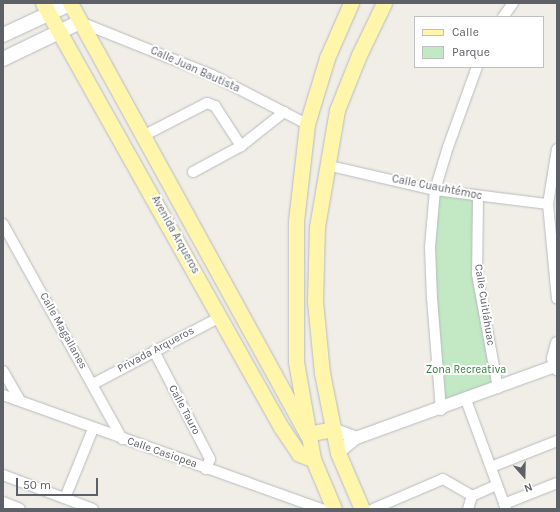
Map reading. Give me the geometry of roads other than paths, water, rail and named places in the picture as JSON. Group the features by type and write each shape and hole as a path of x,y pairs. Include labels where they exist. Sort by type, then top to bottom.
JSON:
{"main road":[{"path":"3,35 46,8 70,3"},
{"name":"Avenida Arqueros","path":"70,3 307,434"},
{"path":"334,509 313,459 307,434 296,362 296,221 306,124 327,58 351,3"},
{"path":"362,509 338,453 322,373 315,301 317,227 326,165 337,110 359,55 384,3"},
{"name":"Avenida Arqueros","path":"46,8 293,446 299,454 313,459"},
{"path":"3,58 80,22"},
{"path":"307,434 333,429"},
{"path":"313,459 338,453"}],"street":[{"path":"504,16 513,3"},
{"name":"Calle Juan Bautista","path":"80,22 212,75 306,124"},
{"path":"441,410 432,299 430,247 435,190 448,147 477,68"},
{"path":"143,136 207,103 215,106 241,146"},
{"path":"192,172 241,146 284,112"},
{"path":"557,149 548,204 557,299"},
{"name":"Calle Cuauhtémoc","path":"326,165 435,190 478,197 548,204"},
{"name":"Calle Cuitláhuac","path":"478,197 477,274 498,388"},
{"name":"Calle Magallanes","path":"3,224 93,384 122,439"},
{"name":"Privada Arqueros","path":"93,384 220,317"},
{"path":"338,453 356,438 441,410 556,367 553,352 557,343"},
{"name":"Calle Tauro","path":"154,351 210,459 206,469"},
{"path":"3,371 20,401"},
{"name":"Calle Casiopea","path":"3,395 93,429 322,509"},
{"path":"466,400 505,506 557,483"},
{"path":"65,498 93,429"},
{"path":"333,429 356,438"},
{"path":"491,467 557,441"},
{"path":"3,475 93,509"},
{"path":"374,509 443,479 472,496"},
{"path":"468,509 472,496 497,485"},
{"path":"3,502 20,509"}],"park label":[{"name":"Zona Recreativa","path":"466,370"}]}
